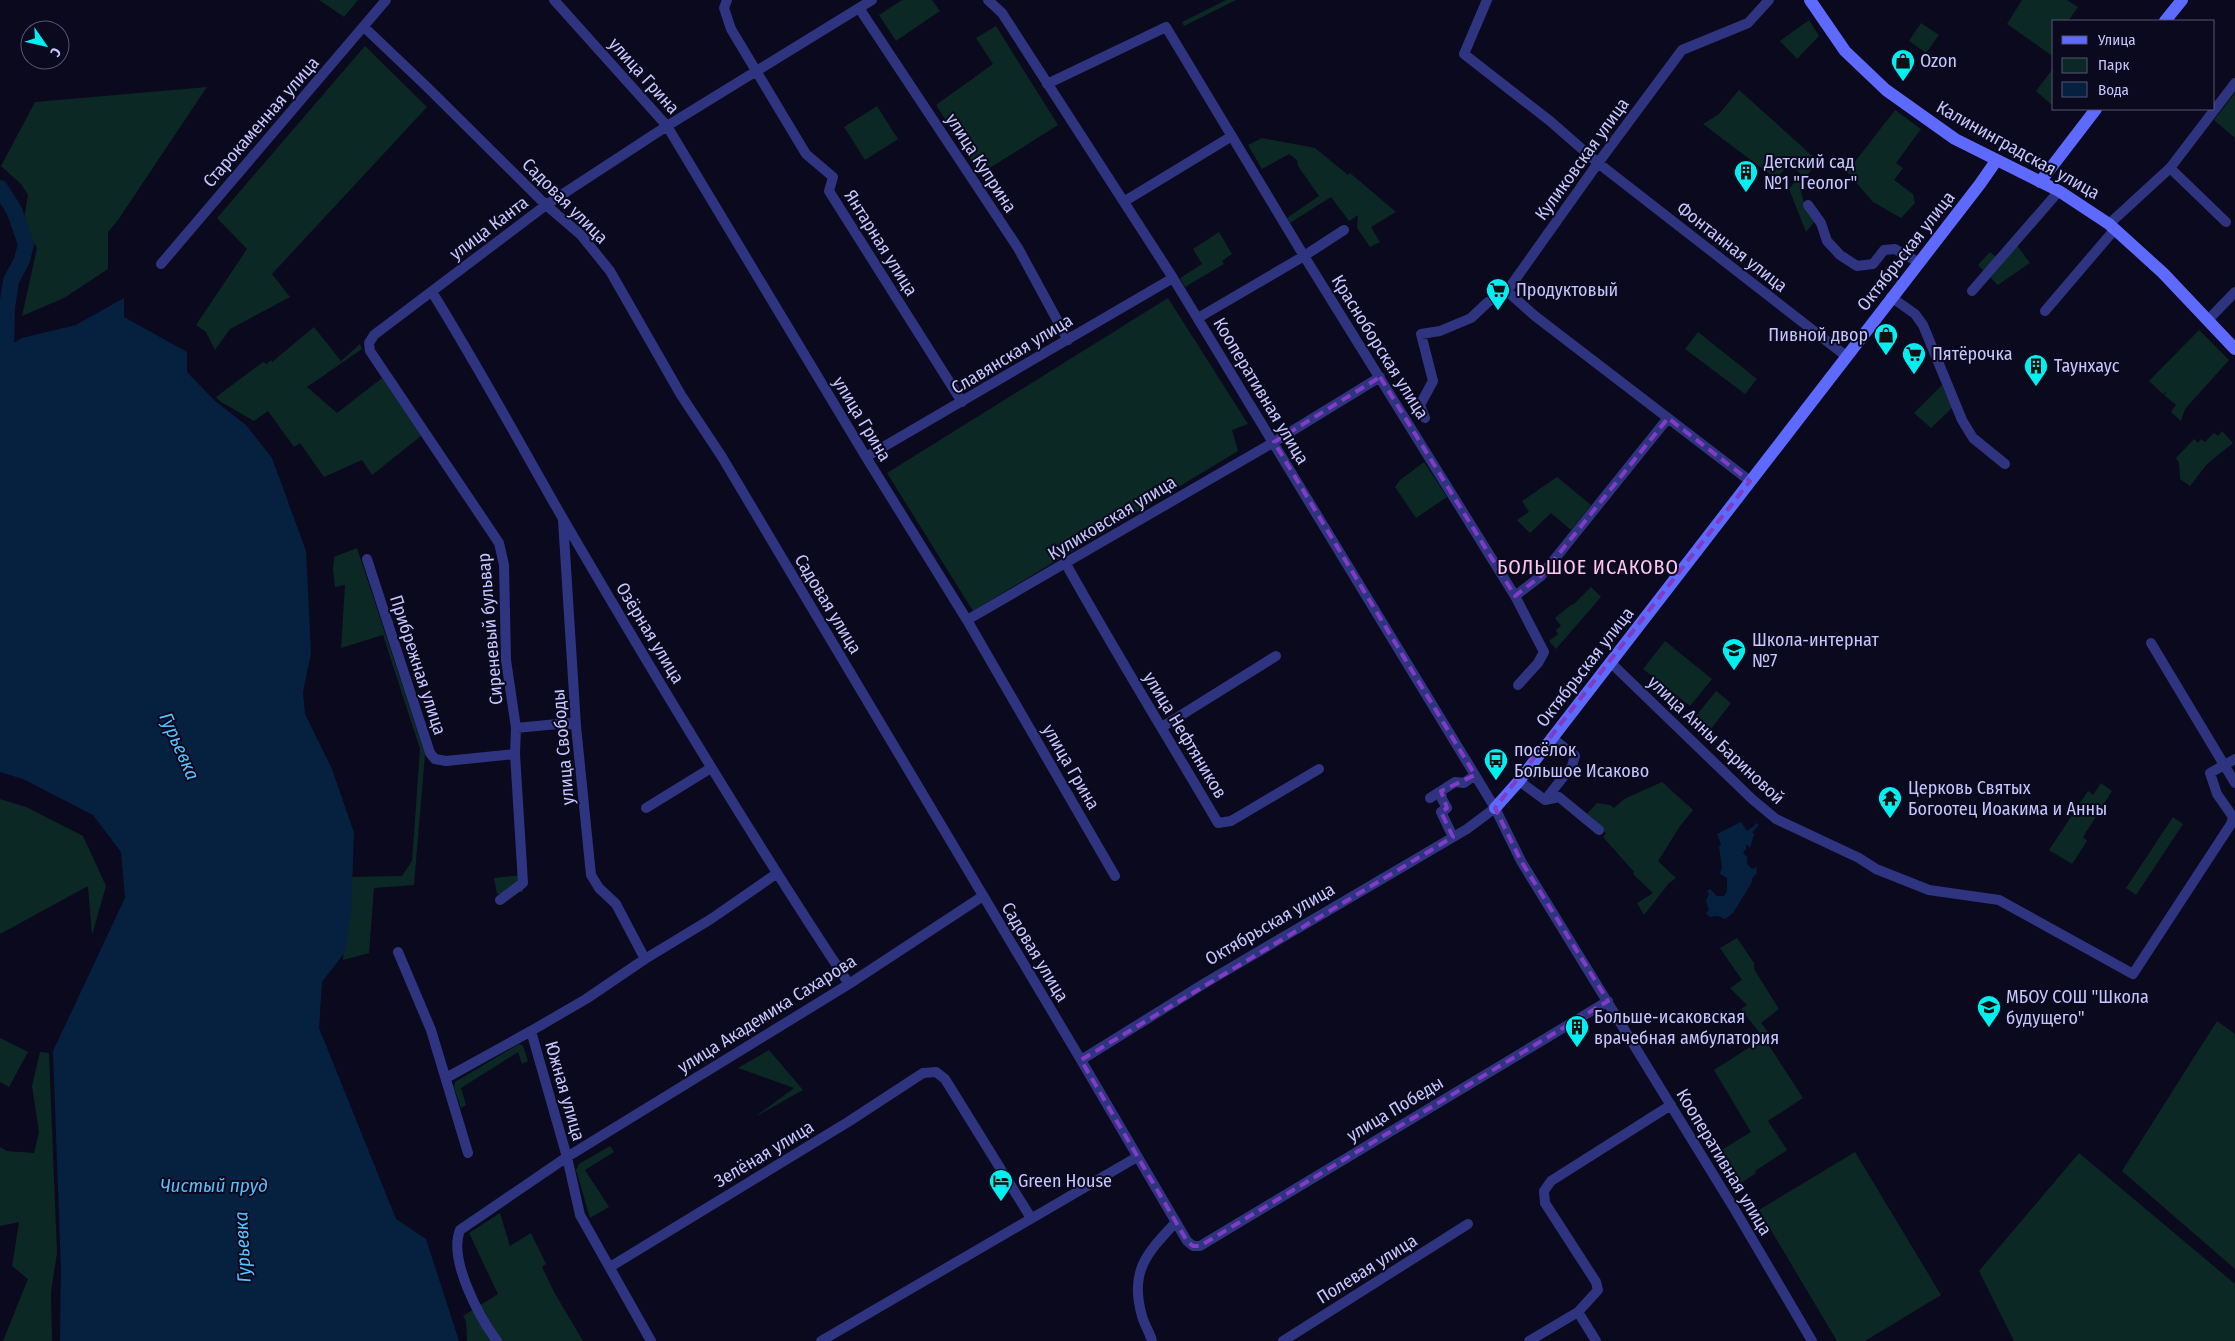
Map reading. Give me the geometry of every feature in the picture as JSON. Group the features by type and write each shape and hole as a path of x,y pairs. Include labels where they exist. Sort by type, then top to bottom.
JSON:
{"street":[{"name":"Старокаменная улица","path":"161,264 386,0"},
{"name":"улица Грина","path":"554,0 667,126 866,457 967,620 1115,876"},
{"name":"Янтарная улица","path":"727,0 724,8 731,29 755,71 806,154 833,177 830,191 962,402"},
{"name":"улица Канта","path":"370,351 369,343 374,335 546,205 667,126 872,0"},
{"name":"Кооперативная улица","path":"988,0 1002,13 1198,318 1495,808 1521,861 1608,1001 1812,1341"},
{"name":"Фонтанная улица","path":"1487,0 1464,54 1550,121 1598,163 1846,356"},
{"name":"Куликовская улица","path":"1425,418 1420,406 1433,381 1421,334 1440,330 1471,318 1488,302 1507,291 1598,163 1682,50 1748,22 1769,0"},
{"name":"Калининградская улица","path":"1810,0 1845,51 1886,90 1955,139 2073,198 2112,226 2163,273 2235,349"},
{"path":"2166,20 2182,0"},
{"name":"улица Куприна","path":"859,8 1018,248 1068,340"},
{"name":"Садовая улица","path":"364,27 546,205 581,235 610,271 681,395 727,466 1081,1060 1187,1242 1194,1246 1200,1246"},
{"name":"Красноборская улица","path":"1047,84 1166,27 1304,256 1515,596 1544,652 1538,663 1518,685"},
{"path":"2215,109 2235,83"},
{"path":"2040,182 2095,110"},
{"path":"2045,311 2112,226 2170,168 2214,110"},
{"path":"1124,201 1232,136"},
{"name":"Октябрьская улица","path":"1081,1060 1205,983 1453,837 1495,808 1519,781 1996,161"},
{"path":"2055,163 2057,178 2063,188 2073,198"},
{"path":"2170,168 2226,222"},
{"path":"1972,291 2059,191"},
{"path":"1808,205 1821,223 1827,241 1840,255 1857,266 1873,264 1884,250 1895,250 1918,262"},
{"path":"1198,318 1304,256 1344,230"},
{"name":"Славянская улица","path":"866,457 1173,278"},
{"path":"1507,291 1535,316 1750,481"},
{"name":"Озёрная улица","path":"432,292 478,365 562,517 711,768 776,874 849,984"},
{"path":"2208,320 2235,292"},
{"path":"1891,297 1916,314 1923,325 1962,420 1973,438 2005,464"},
{"name":"Сиреневый бульвар","path":"370,351 499,543 504,566 506,660 516,728 515,754 524,883 500,900"},
{"name":"Куликовская улица","path":"967,620 1066,564 1380,378"},
{"path":"1515,596 1541,576 1668,418"},
{"name":"улица Свободы","path":"562,517 576,726 591,875 599,888 616,904 645,959"},
{"name":"Прибрежная улица","path":"367,559 430,753 435,759 446,761 515,754"},
{"name":"улица Нефтяников","path":"1066,564 1102,631 1162,727 1218,823 1231,821 1319,769"},
{"path":"2150,643 2235,783"},
{"path":"1162,727 1276,656"},
{"name":"улица Анны Бариновой","path":"1610,662 1745,792 1776,819 1860,858 1876,869 1916,886 1930,890 1999,900 2133,974 2231,824 2232,817 2218,794 2210,773 2224,765"},
{"path":"516,728 568,723 576,726"},
{"path":"1546,800 1572,766 1575,756 1552,738"},
{"path":"2224,765 2235,759"},
{"path":"646,808 711,768"},
{"path":"1430,798 1455,782 1464,783 1474,775"},
{"path":"1519,781 1546,800 1559,797 1599,830"},
{"path":"1441,791 1442,799 1447,808 1441,812 1453,837"},
{"name":"Южная улица","path":"651,1341 580,1215 567,1157 532,1031 586,999 776,874"},
{"name":"улица Академика Сахарова","path":"497,1341 483,1322 469,1293 457,1252 456,1239 460,1230 567,1157 849,984 982,896"},
{"path":"398,952 431,1030 468,1153"},
{"name":"улица Победы","path":"1200,1246 1608,1001"},
{"path":"446,1078 532,1031"},
{"name":"Зелёная улица","path":"610,1267 848,1122 923,1073 936,1072 945,1079 1031,1218"},
{"path":"1529,1341 1578,1312 1598,1290 1596,1282 1545,1203 1544,1191 1551,1181 1671,1105"},
{"path":"821,1341 1137,1157"},
{"path":"1152,1341 1142,1316 1139,1295 1141,1266 1149,1251 1176,1222"},
{"name":"Полевая улица","path":"1283,1341 1468,1224"},
{"path":"1578,1312 1596,1341"}],"highlighted area":[{"path":"1380,377 1515,596 1541,576 1668,418 1750,481 1495,808 1521,861 1608,1001 1200,1246 1193,1246 1187,1241 1081,1060 1453,837 1441,812 1447,808 1441,791 1475,775 1274,442"}],"green space":[{"path":"319,0 358,0 344,17"},
{"path":"902,0 932,0 940,11 896,41 879,15"},
{"path":"1226,0 1236,0 1184,26 1182,22"},
{"path":"2022,0 2067,0 2078,7 2069,20 2052,20 2051,55 2007,24"},
{"path":"1809,20 1819,36 1797,59 1780,41"},
{"path":"1921,23 1939,35 1926,53 1909,41"},
{"path":"996,26 1058,125 980,174 936,105 993,64 976,38"},
{"path":"365,46 427,107 272,274 290,297 230,329 215,350 206,332 196,325 247,249 217,218"},
{"path":"2052,70 2052,105 2036,91"},
{"path":"207,87 108,232 108,269 64,298 22,316 37,248 23,224 28,195 21,184 1,166 35,102"},
{"path":"1739,90 1818,161 1800,185 1803,200 1814,222 1806,232 1789,189 1801,174 1789,164 1776,179 1703,124 1719,114"},
{"path":"2235,93 2235,138 2214,120"},
{"path":"877,106 898,139 865,160 844,127"},
{"path":"1895,110 1921,129 1896,163 1903,168 1894,180 1913,194 1915,203 1901,218 1873,202 1847,172"},
{"path":"1262,138 1315,148 1348,175 1350,173 1396,212 1371,227 1380,242 1370,247 1357,228 1358,215 1349,221 1331,197 1290,223 1287,218 1319,196 1298,166 1297,160 1289,154 1262,169 1248,145"},
{"path":"1219,232 1232,254 1222,261 1224,264 1185,287 1180,278 1202,264 1193,249"},
{"path":"2016,244 2030,263 1998,285 1978,265 1990,252 1996,257"},
{"path":"1168,298 1248,424 1232,430 1238,451 973,611 887,473"},
{"path":"314,327 341,361 360,344 362,349 307,387 337,413 382,378 421,436 372,475 362,460 324,477 300,443 294,447 268,411 254,421 221,402 216,397 263,362 267,364 271,360 272,362"},
{"path":"2199,330 2229,360 2185,409 2181,421 2171,412 2176,405 2164,395 2167,391 2163,394 2149,381"},
{"path":"1698,332 1757,379 1745,394 1685,349"},
{"path":"1942,385 1952,408 1931,428 1914,413"},
{"path":"2222,431 2233,443 2207,464 2190,486 2180,479 2179,463 2176,458 2194,439 2198,443 2201,439 2205,442 2214,433 2218,436"},
{"path":"1424,462 1447,497 1416,518 1395,487 1400,480"},
{"path":"1557,477 1591,505 1571,530 1551,513 1530,533 1517,520 1529,512 1522,501"},
{"path":"357,548 425,754 414,885 374,888 369,953 343,960 347,912 347,877 402,876 412,861 420,749 383,635 341,648 345,585 335,587 334,557"},
{"path":"1591,587 1601,597 1556,649 1549,641 1558,634 1556,630 1561,626 1555,618 1573,605"},
{"path":"1665,641 1712,679 1690,706 1643,669"},
{"path":"1716,691 1731,703 1708,733 1692,721"},
{"path":"1662,782 1693,810 1680,826 1658,861 1676,878 1669,883 1644,915 1637,903 1653,893 1633,874 1634,872 1603,837 1606,833 1585,816 1597,803 1610,805 1614,808 1624,799"},
{"path":"2101,783 2112,791 2083,837 2087,841 2072,864 2049,850 2088,791 2093,795"},
{"path":"0,799 26,807 83,836 106,886 92,935 88,886 0,934"},
{"path":"2173,817 2183,824 2136,895 2126,888"},
{"path":"523,875 523,892 497,894 494,878"},
{"path":"1737,938 1754,963 1754,969 1779,1009 1761,1023 1768,1032 1762,1036 1741,1009 1747,1005 1730,988 1742,980 1720,948"},
{"path":"2217,1021 2235,1034 2235,1269 2122,1171"},
{"path":"0,1038 28,1052 9,1087 0,1082"},
{"path":"1764,1038 1803,1098 1768,1121 1787,1150 1735,1187 1715,1154 1751,1132 1714,1070"},
{"path":"519,1044 523,1046 528,1061 522,1064 518,1052 461,1088 466,1105 461,1108 454,1087 455,1082"},
{"path":"769,1050 803,1090 755,1117 794,1088 738,1068"},
{"path":"40,1052 49,1053 57,1253 51,1292 52,1341 3,1341 28,1279 12,1266 19,1222 0,1226 0,1147 7,1151 34,1153 39,1132 32,1086"},
{"path":"610,1146 614,1152 585,1170 609,1207 590,1218 576,1170 579,1164"},
{"path":"1855,1152 1941,1295 1865,1341 1837,1341 1759,1210"},
{"path":"2079,1153 2235,1284 2235,1341 2014,1341 1979,1271"},
{"path":"500,1213 510,1246 531,1233 546,1264 542,1267 554,1292 583,1341 467,1341 466,1321 463,1316 498,1294 469,1233"}],"water":[{"name":"Чистый пруд","path":"124,298 124,317 187,352 187,372 215,401 246,425 272,458 306,551 311,653 303,692 305,714 332,769 354,833 351,914 345,952 322,982 319,1028 396,1219 426,1239 459,1341 60,1341 61,1271 53,1051 125,898 121,852 93,815 23,779 0,772 0,351 22,338 76,325"},
{"path":"1741,822 1747,831 1756,823 1759,825 1752,832 1754,834 1750,848 1746,845 1743,853 1747,857 1747,864 1751,868 1754,869 1756,866 1757,873 1752,878 1752,882 1733,913 1725,919 1718,916 1710,917 1706,913 1709,910 1706,901 1709,894 1707,891 1710,889 1717,896 1724,896 1727,891 1727,878 1720,874 1722,867 1719,847 1721,844 1717,834"}],"waterway":[{"name":"Гурьевка","path":"0,188 14,210 26,244 22,260 11,281 7,307 6,349 13,366"}],"place":[{"name":"Ozon","path":"1903,82"},
{"name":"Детский сад №1 \"Геолог\"","path":"1746,193"},
{"name":"Продуктовый","path":"1498,311"},
{"name":"Пивной двор","path":"1886,356"},
{"name":"Пятёрочка","path":"1914,375"},
{"name":"Таунхаус","path":"2036,387"},
{"name":"Школа-интернат №7","path":"1734,671"},
{"name":"посёлок Большое Исаково","path":"1496,781"},
{"name":"Церковь Святых Богоотец Иоакима и Анны","path":"1890,819"},
{"name":"МБОУ СОШ \"Школа будущего\"","path":"1989,1028"},
{"name":"Больше-исаковская врачебная амбулатория","path":"1577,1048"},
{"name":"Green House","path":"1001,1202"}],"district":[{"name":"БОЛЬШОЕ ИСАКОВО","path":"1588,567"}]}
